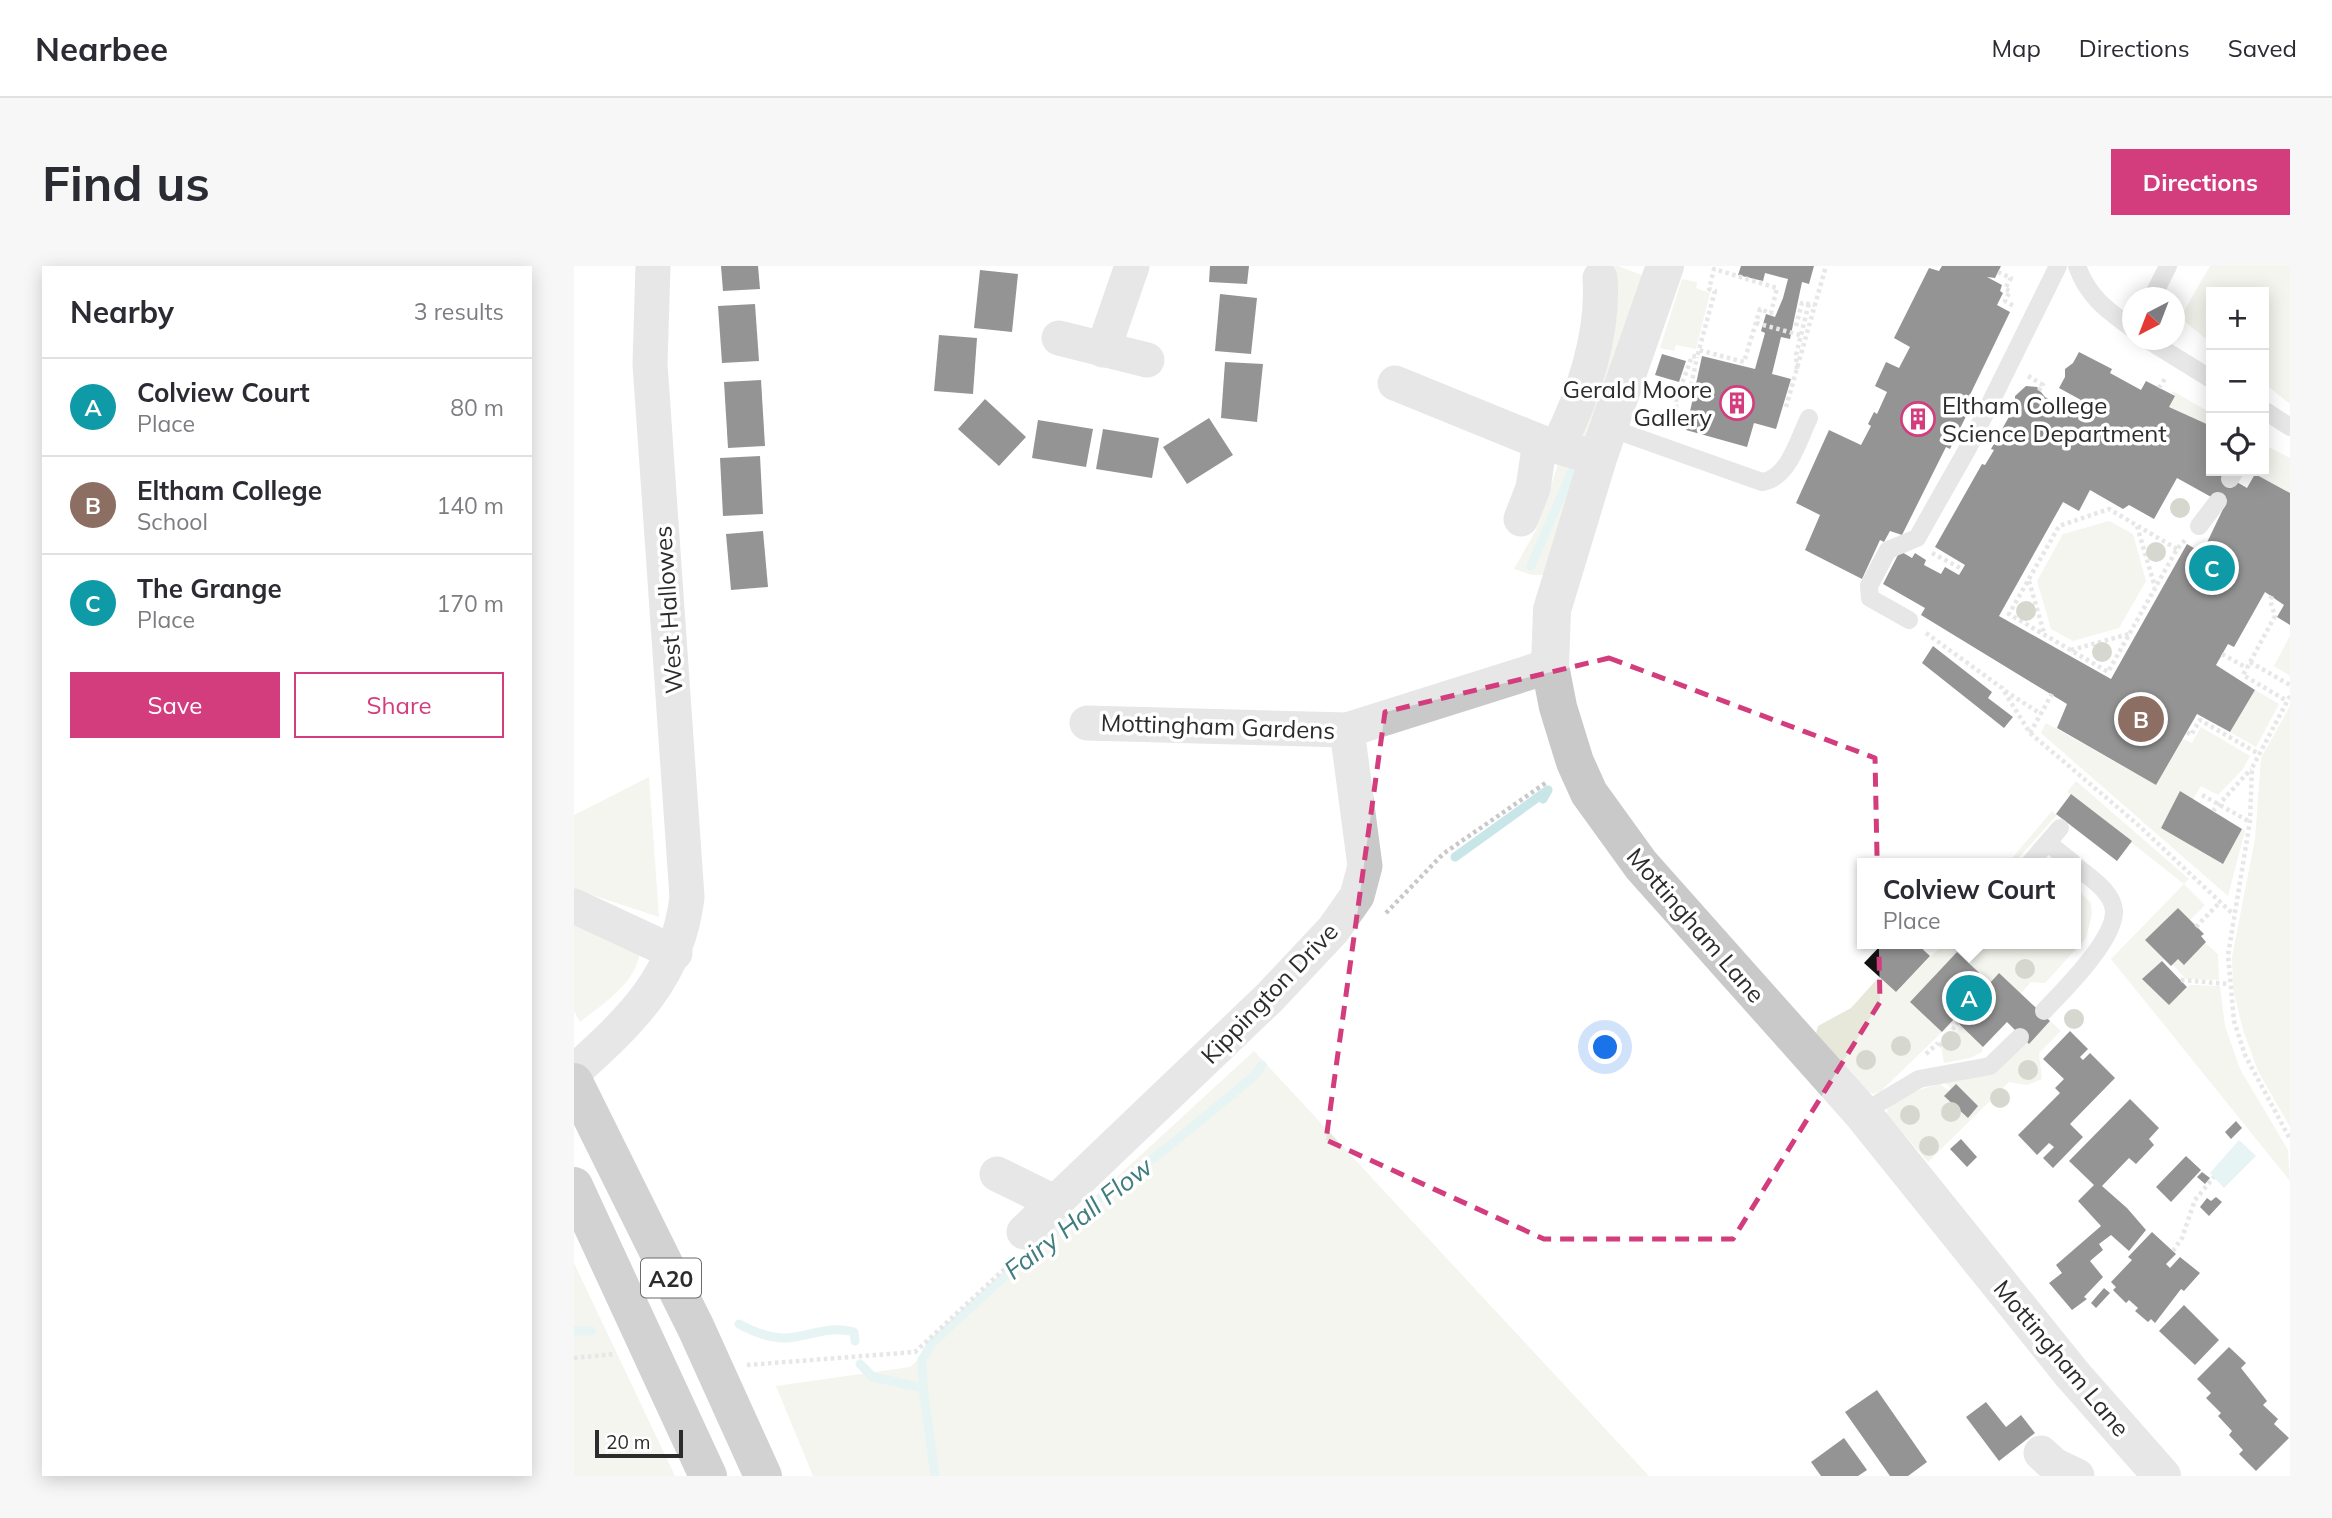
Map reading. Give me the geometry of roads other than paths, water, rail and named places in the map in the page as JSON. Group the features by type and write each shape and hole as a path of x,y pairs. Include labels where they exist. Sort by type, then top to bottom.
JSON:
{"highway":[{"name":"A20","path":"574,1082 696,1328 763,1476"},
{"name":"A20","path":"578,1202 708,1476"}],"street":[{"name":"West Hallowes","path":"574,1072 631,1018 664,974 684,926 687,880 650,364 653,266"},
{"path":"1103,350 1132,266"},
{"name":"Mottingham Lane","path":"1665,266 1604,443 1552,610 1550,666 1558,707 1575,762 1589,793 1641,864 1862,1113 2072,1374 2162,1476"},
{"path":"1527,504 1549,444 1574,414 1592,352 1602,301 1600,278"},
{"path":"1059,338 1147,360"},
{"path":"1395,383 1549,444 1604,443"},
{"name":"Mottingham Gardens","path":"1087,723 1347,730 1550,666"},
{"name":"Kippington Drive","path":"1024,1232 1269,998 1333,930 1357,896 1364,866 1347,730"},
{"path":"574,906 675,953"},
{"path":"996,1174 1056,1203"},
{"path":"2040,1453 2054,1465 2077,1476"}],"lane":[{"path":"1909,621 1870,598 1869,586 1888,550 1917,538 1968,448 2058,266"},
{"path":"2077,266 2084,286 2096,301 2122,321"},
{"path":"2158,287 2168,266"},
{"path":"2164,350 2206,376"},
{"path":"2269,415 2290,427"},
{"path":"1604,443 1762,482 1777,478 1783,470 1809,418"},
{"path":"2199,526 2218,500"},
{"path":"2034,858 2060,828"},
{"path":"2048,843 2067,858"},
{"path":"2043,1011 2069,985 2107,934 2112,923 2114,909 2108,897 2081,871"},
{"path":"1862,1113 1910,1082 1990,1066 2020,1037"}],"water":[{"path":"2239,1140 2256,1156 2224,1188 2210,1173"}],"waterway":[{"name":"Fairy Hall Flow","path":"1531,566 1575,464"},
{"name":"Fairy Hall Flow","path":"1455,857 1548,790 1543,799"},
{"name":"Fairy Hall Flow","path":"923,1388 922,1360 932,1343 1045,1239 1168,1147 1253,1077 1262,1065"},
{"path":"739,1324 750,1330 781,1338 846,1330 854,1332 855,1341"},
{"path":"574,1331 591,1331"},
{"path":"860,1364 873,1377 923,1388 935,1476"}],"place":[{"name":"Gerald Moore Gallery","path":"1737,403"},
{"name":"Eltham College Science Department","path":"1918,419"},
{"name":"The Grange","path":"2212,568"},
{"name":"Eltham College","path":"2141,719"},
{"name":"Colview Court","path":"1969,998"}]}
